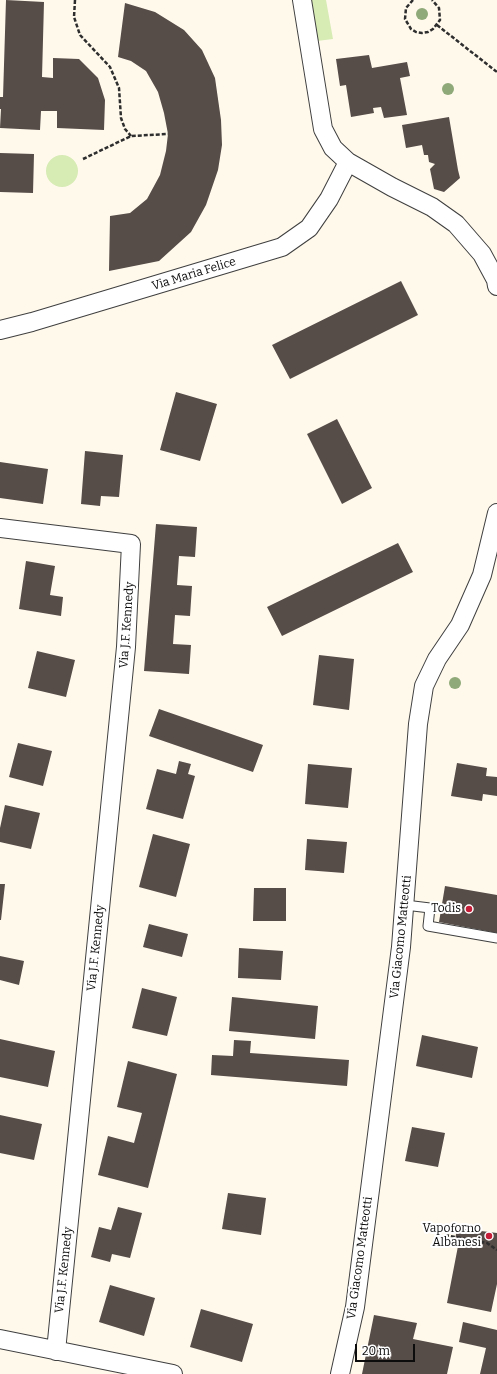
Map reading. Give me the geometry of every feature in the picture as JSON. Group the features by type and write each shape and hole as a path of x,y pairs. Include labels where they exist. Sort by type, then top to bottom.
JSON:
{"street":[{"path":"302,0 323,129 333,148 348,162 392,187 432,207 456,224 482,254 496,280 497,286"},
{"name":"Via Maria Felice","path":"0,330 282,247 309,228 329,199 348,162"},
{"name":"Via Giacomo Matteotti","path":"340,1374 355,1307 400,955 418,724 424,686 437,659 460,625 482,575 497,513"},
{"name":"Via J.F. Kennedy","path":"0,528 132,544 126,647 56,1351"},
{"path":"0,1339 173,1374"}],"lane":[{"path":"405,905 430,908 428,926 497,938"}],"path":[{"path":"75,0 74,17 80,36 110,67 119,88 121,118 125,129 131,136"},
{"path":"405,0 409,3"},
{"path":"413,0 406,8 405,19 411,29 416,32 428,32 437,25 440,20 439,8 432,0"},
{"path":"437,25 496,70"},
{"path":"83,159 131,136 168,134"},
{"path":"445,1235 487,1243 497,1250"}],"green space":[{"path":"311,0 326,0 333,39 317,41"},
{"path":"62,155 68,156 75,162 78,171 77,177 71,184 62,187 56,186 49,180 46,171 47,165 53,158"}],"building":[{"path":"6,0 44,2 42,77 53,78 53,58 79,59 98,78 105,100 104,130 57,128 57,111 41,111 40,130 0,128 0,97 3,97"},
{"path":"125,3 155,12 184,30 202,50 215,78 221,120 222,145 218,170 206,205 191,232 159,261 109,271 110,216 130,213 147,199 160,175 166,151 168,134 158,92 146,71 131,61 118,57"},
{"path":"369,55 372,68 407,62 410,76 400,78 407,115 384,118 381,107 373,108 374,113 351,117 346,85 340,86 336,59"},
{"path":"449,117 460,178 444,192 434,189 430,169 435,164 429,162 428,155 424,155 422,145 406,148 402,125"},
{"path":"0,153 34,154 33,193 0,192"},
{"path":"401,281 418,315 290,379 272,345"},
{"path":"176,392 217,404 200,461 160,450"},
{"path":"337,419 372,488 342,504 307,434"},
{"path":"85,451 123,455 119,497 101,496 100,506 81,504"},
{"path":"0,462 48,469 43,504 0,498"},
{"path":"156,524 197,527 195,557 179,556 177,585 192,586 190,616 175,615 173,644 191,645 189,674 144,671"},
{"path":"398,543 413,572 282,636 267,607"},
{"path":"26,561 55,566 50,595 63,597 61,616 19,609"},
{"path":"37,651 75,660 66,697 28,688"},
{"path":"319,655 354,659 349,710 313,705"},
{"path":"159,709 263,745 253,772 149,736"},
{"path":"18,743 52,751 43,786 9,777"},
{"path":"179,761 191,764 188,774 195,776 183,819 146,809 157,769 176,774"},
{"path":"457,763 487,768 486,776 497,777 497,796 483,794 482,801 451,796"},
{"path":"308,764 352,768 348,808 305,804"},
{"path":"5,805 40,813 31,849 0,842 0,828"},
{"path":"153,834 190,844 176,897 139,887"},
{"path":"307,839 347,842 344,873 305,870"},
{"path":"0,884 5,884 1,920 0,920"},
{"name":"Todis","path":"445,886 497,895 497,933 439,922"},
{"path":"254,888 286,888 286,921 253,921"},
{"path":"149,924 188,934 182,957 143,947"},
{"path":"239,948 283,951 281,980 238,978"},
{"path":"0,956 24,961 19,985 0,980"},
{"path":"142,988 177,997 167,1036 132,1028"},
{"path":"232,997 318,1006 315,1039 229,1031"},
{"path":"422,1035 478,1047 472,1078 416,1066"},
{"path":"0,1039 55,1051 48,1087 0,1077"},
{"path":"234,1040 251,1041 250,1053 349,1060 347,1086 211,1075 212,1055 233,1056"},
{"path":"128,1061 177,1074 148,1188 98,1175 108,1136 134,1143 142,1113 117,1107"},
{"path":"0,1115 42,1124 34,1160 0,1153"},
{"path":"412,1127 445,1133 438,1167 405,1161"},
{"path":"228,1193 266,1198 261,1235 222,1229"},
{"path":"118,1207 142,1213 130,1258 112,1254 110,1262 91,1257 99,1227 111,1230"},
{"path":"457,1228 497,1233 497,1284 491,1312 447,1303 459,1241 455,1240"},
{"path":"110,1285 155,1298 144,1336 99,1322"},
{"path":"201,1309 253,1324 242,1362 190,1347"},
{"path":"374,1315 417,1323 413,1339 453,1347 447,1374 362,1374"},
{"path":"463,1322 497,1330 497,1374 480,1374 486,1348 459,1342"}],"place":[{"name":"Todis","path":"469,909"},
{"name":"Vapoforno Albanesi","path":"489,1236"}]}
